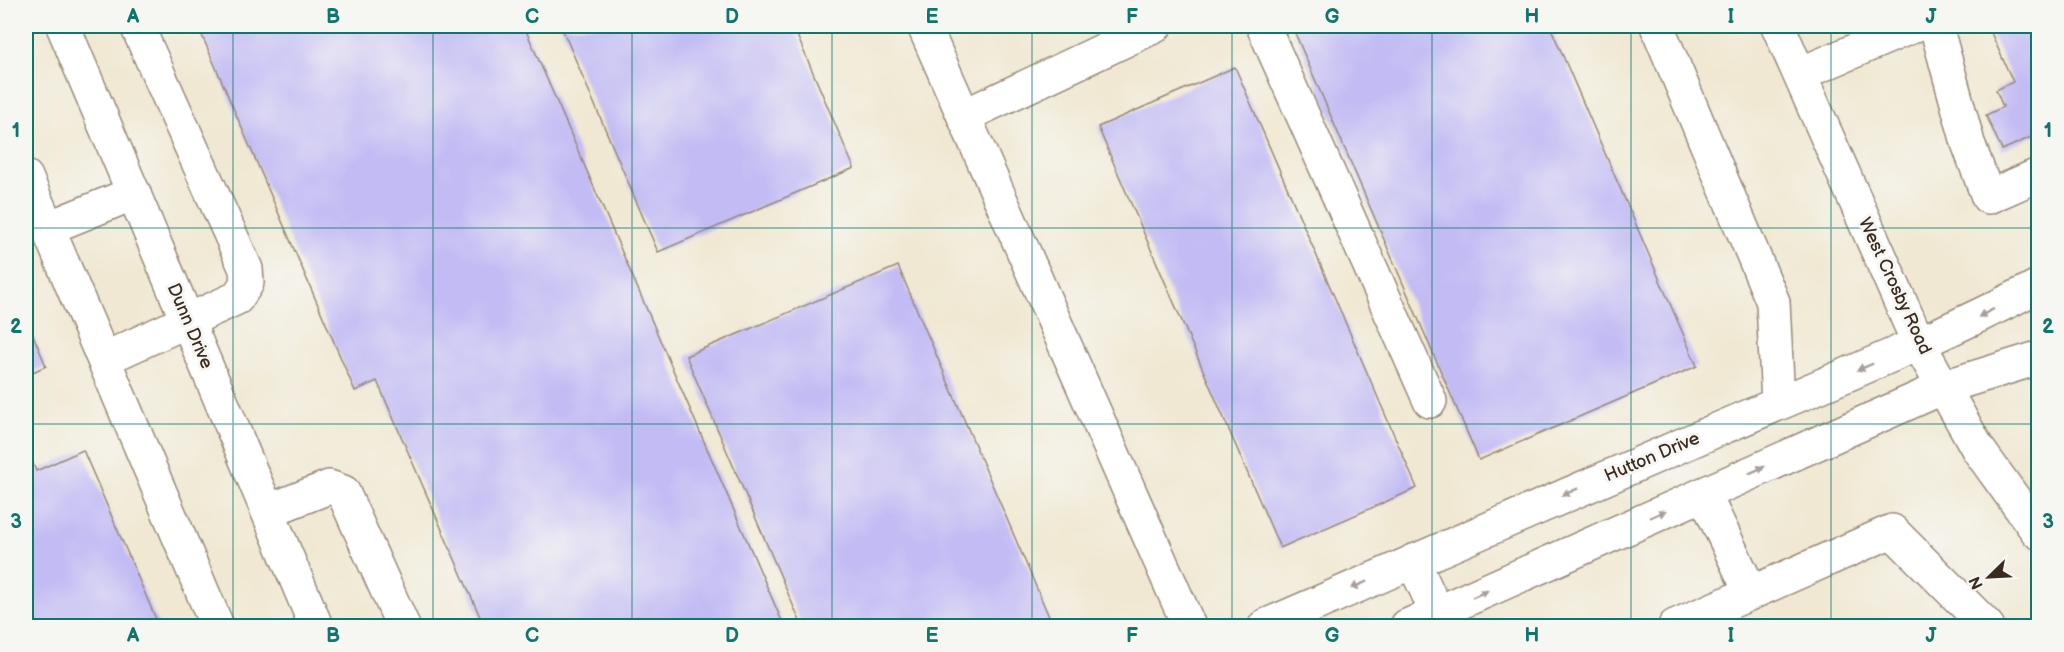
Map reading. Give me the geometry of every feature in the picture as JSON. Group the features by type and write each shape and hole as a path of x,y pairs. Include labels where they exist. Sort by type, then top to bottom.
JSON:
{"street":[{"name":"Dunn Drive","path":"63,26 316,627"},
{"path":"104,359 237,298 247,283 246,268 137,26"},
{"path":"924,26 1188,627"},
{"path":"964,116 1155,26"},
{"path":"1263,26 1430,400"},
{"path":"1657,26 1773,302 1778,403"},
{"name":"West Crosby Road","path":"1778,26 1919,344 1978,449 2038,532"},
{"path":"1800,74 1913,26"},
{"path":"1936,26 1968,143 1988,197 2038,175"},
{"path":"26,177 218,627"},
{"path":"48,228 134,193"},
{"name":"Hutton Drive","path":"1265,627 1978,318 2038,286"},
{"path":"1407,627 1440,620 1704,494 1944,387 2038,358"},
{"path":"268,511 329,487 343,492 403,627"},
{"path":"1704,494 1751,593"},
{"path":"1675,627 1892,531 1987,627"},
{"path":"1413,561 1440,620"}],"building":[{"path":"198,26 524,26 784,626 484,626 377,381 355,391"},
{"path":"561,26 793,26 854,168 658,252"},
{"path":"1292,26 1550,26 1697,366 1479,460"},
{"path":"1988,26 2038,26 2038,134 2002,150 1986,115 2003,107 1996,90 2013,82"},
{"path":"1235,67 1417,488 1280,548 1098,127"},
{"path":"898,266 1053,626 802,626 686,356"},
{"path":"26,318 46,366 26,375"},
{"path":"26,447 36,471 83,450 159,626 26,626"}]}
